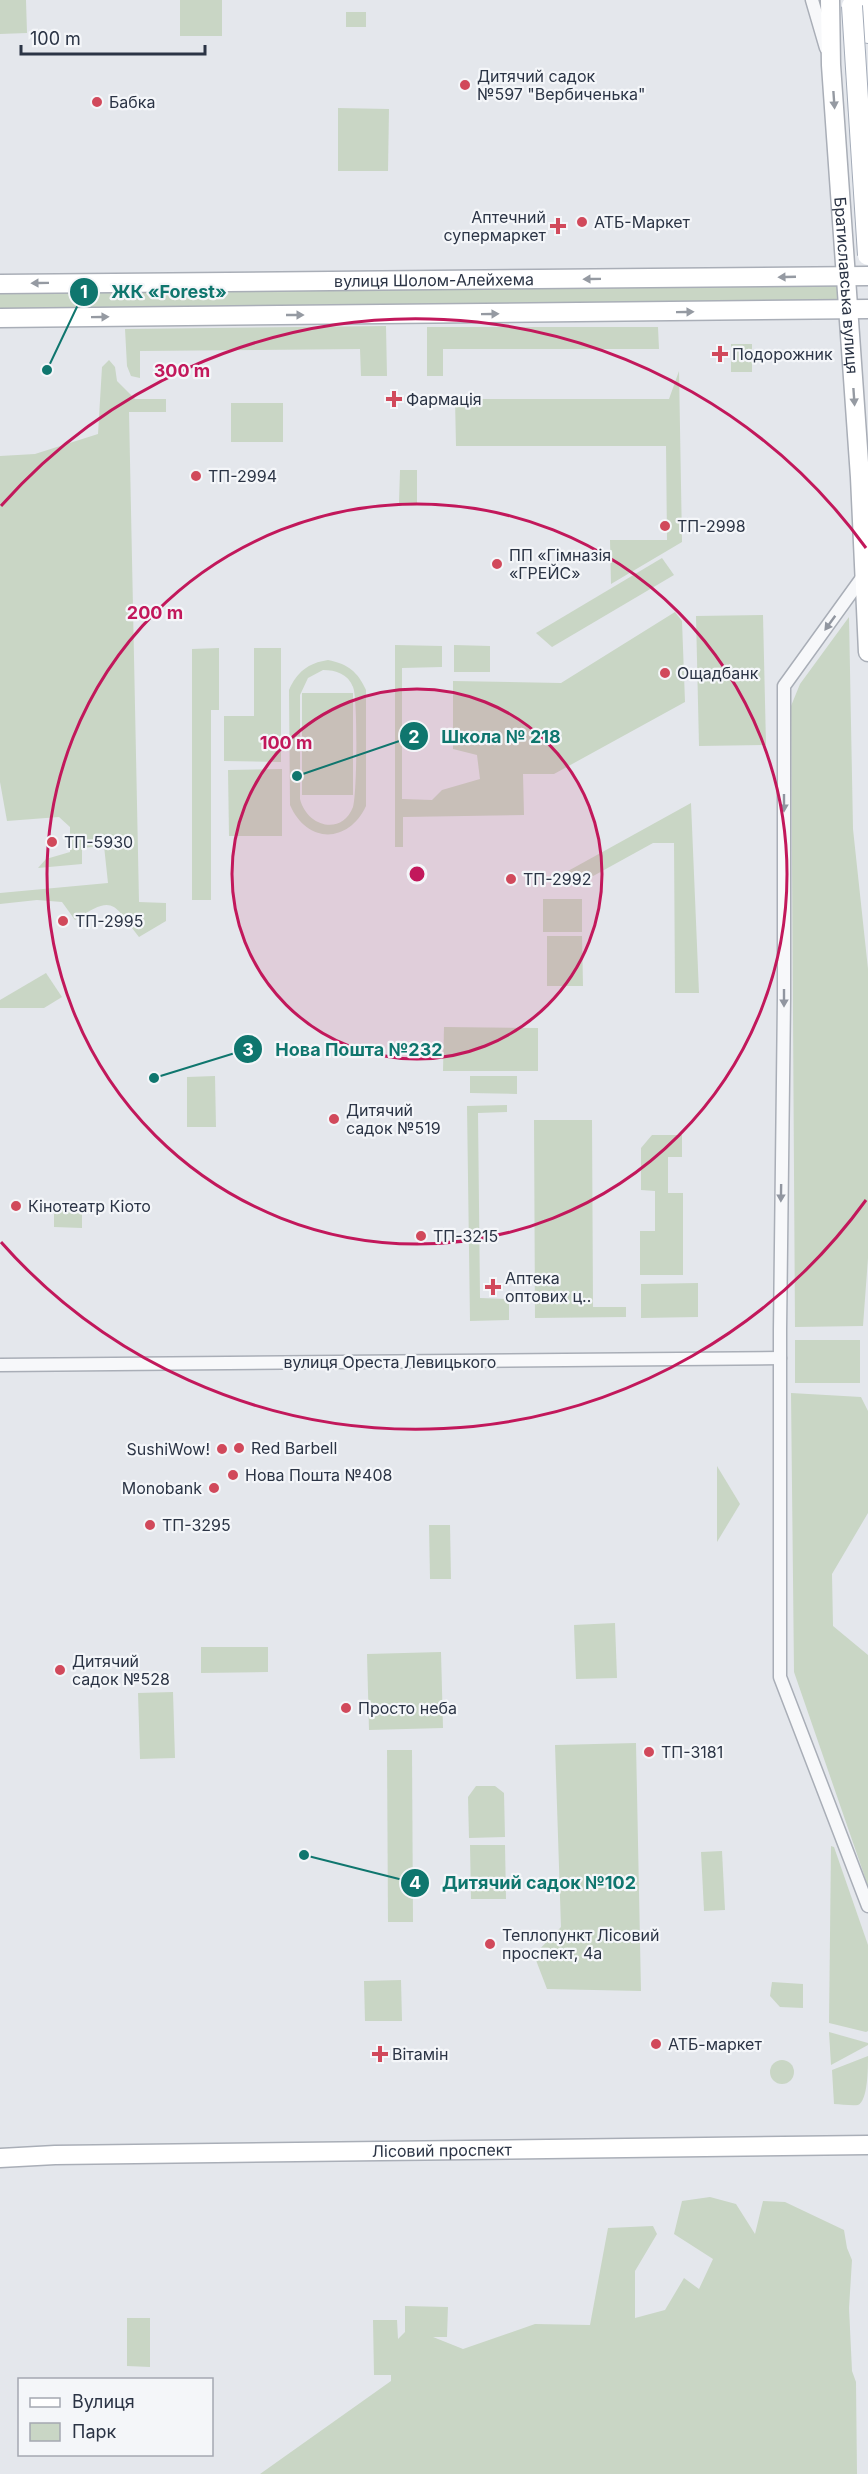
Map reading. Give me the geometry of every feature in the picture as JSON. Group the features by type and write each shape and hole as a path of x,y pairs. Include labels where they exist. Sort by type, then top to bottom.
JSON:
{"main road":[{"name":"Братиславська вулиця","path":"859,3 868,33"},
{"name":"Братиславська вулиця","path":"859,3 868,255"}],"street":[{"name":"Братиславська вулиця","path":"812,0 831,65"},
{"name":"Братиславська вулиця","path":"830,0 831,65 860,477 868,652"},
{"path":"843,229 854,239 868,243"},
{"name":"вулиця Шолом-Алейхема","path":"0,284 868,276"},
{"name":"вулиця Шолом-Алейхема","path":"0,318 868,309"},
{"path":"851,362 854,352 860,346 868,344"},
{"path":"864,575 784,686 780,1677 868,1906"},
{"name":"вулиця Ореста Левицького","path":"0,1365 780,1358"},
{"name":"Лісовий проспект","path":"6,2156 868,2145"}],"green space":[{"path":"0,0 26,0 27,33 0,34"},
{"path":"180,0 222,0 222,36 180,36"},
{"path":"346,12 366,12 366,27 346,27"},
{"path":"338,108 389,109 388,171 338,171"},
{"path":"846,275 848,309 0,314 0,293 209,282"},
{"path":"386,326 387,376 361,376 360,349 140,351 140,378 131,376 127,366 125,329"},
{"path":"427,327 658,327 659,349 443,349 443,376 427,376"},
{"path":"731,344 752,344 752,372 731,372"},
{"path":"109,360 115,367 117,381 135,399 166,399 166,412 129,412 139,902 166,903 166,921 139,937 124,916 112,906 98,907 75,920 62,902 37,900 0,904 0,893 108,883 104,846 82,848 82,864 38,868 46,859 70,852 70,827 59,817 7,821 0,782 0,456 35,454 98,434 102,367"},
{"path":"679,371 682,542 611,584 610,540 667,540 666,446 456,446 455,399 669,399"},
{"path":"231,403 283,403 283,442 231,442"},
{"path":"400,470 417,470 417,504 399,503"},
{"path":"662,558 674,575 552,647 536,633"},
{"path":"675,612 682,621 685,702 554,774 523,774 524,815 403,817 403,847 395,847 395,645 442,646 442,667 402,668 402,799 432,800 442,790 480,779 477,755 453,749 453,681 561,683"},
{"path":"763,615 766,745 699,746 696,616"},
{"path":"849,617 853,829 868,969 868,1258 863,1326 795,1327 791,706 800,684"},
{"path":"454,645 490,646 490,672 454,672"},
{"path":"219,648 219,710 211,710 211,900 192,900 192,649"},
{"path":"254,648 281,648 281,762 224,761 224,716 254,716"},
{"path":"328,660 347,667 360,678 366,690 366,806 349,827 339,833 328,834 307,827 297,818 290,805 289,690 304,669","holes":["323,670 341,674 351,683 356,709 353,807 348,816 333,825 317,821 310,816 300,799 300,695 308,678"]},
{"path":"302,693 353,693 353,795 302,795"},
{"path":"282,769 282,836 229,836 228,770"},
{"path":"691,803 699,993 675,993 674,843 653,843 575,886 568,871"},
{"path":"543,899 582,899 582,932 543,932"},
{"path":"547,936 582,936 583,986 547,986"},
{"path":"46,973 62,997 44,1008 0,1008 0,1000"},
{"path":"444,1027 538,1028 538,1071 443,1071"},
{"path":"215,1076 216,1127 187,1127 187,1077"},
{"path":"470,1076 517,1076 517,1094 470,1093"},
{"path":"507,1105 507,1112 478,1113 480,1298 509,1299 509,1320 470,1321 467,1106"},
{"path":"534,1120 592,1120 593,1307 626,1307 626,1317 535,1318"},
{"path":"652,1135 682,1135 682,1157 668,1157 668,1193 683,1193 683,1275 640,1275 640,1231 655,1231 655,1191 641,1190 641,1148"},
{"path":"54,1201 82,1202 82,1228 54,1227"},
{"path":"698,1283 698,1317 641,1318 641,1284"},
{"path":"795,1340 860,1340 860,1383 795,1383"},
{"path":"791,1393 861,1397 868,1411 868,1513 832,1574 833,1626 868,1655 868,1886 794,1672"},
{"path":"717,1466 740,1504 717,1542"},
{"path":"429,1525 450,1525 451,1579 430,1579"},
{"path":"615,1623 617,1678 576,1679 574,1625"},
{"path":"201,1647 268,1647 268,1672 201,1673"},
{"path":"441,1652 443,1728 369,1730 367,1654"},
{"path":"173,1692 175,1758 140,1759 138,1693"},
{"path":"636,1743 641,1991 547,1989 534,1955 561,1927 555,1745"},
{"path":"387,1750 412,1750 413,1922 388,1922"},
{"path":"476,1786 495,1786 504,1793 505,1837 469,1838 468,1797"},
{"path":"470,1845 505,1845 506,1899 471,1899"},
{"path":"831,1846 834,1847 868,1945 868,2031 866,2032 829,2023"},
{"path":"722,1851 725,1910 704,1911 701,1852"},
{"path":"401,1980 402,2021 365,2021 364,1981"},
{"path":"772,1982 803,1984 803,2008 780,2007 770,1996"},
{"path":"829,2032 868,2043 868,2045 831,2065"},
{"path":"868,2056 867,2084 861,2102 858,2105 834,2104 832,2070"},
{"path":"782,2060 790,2064 794,2072 790,2080 782,2084 774,2080 770,2072 774,2064"},
{"path":"710,2197 736,2204 755,2234 763,2201 785,2202 844,2230 852,2260 849,2308 852,2371 856,2382 857,2474 260,2474 391,2381 391,2375 374,2375 373,2320 397,2320 398,2339 405,2332 405,2306 448,2307 447,2337 433,2337 463,2349 535,2324 590,2325 608,2228 653,2226 657,2234 635,2271 635,2318 665,2310 684,2278 699,2289 713,2259 674,2234 682,2201"},
{"path":"127,2318 150,2318 150,2367 127,2366"}],"place":[{"name":"Дитячий садок №597 \"Вербиченька\"","path":"465,85"},
{"name":"Бабка","path":"97,102"},
{"name":"АТБ-Маркет","path":"582,222"},
{"name":"Аптечний супермаркет","path":"558,226"},
{"name":"Подорожник","path":"720,354"},
{"name":"ЖК «Forest»","path":"47,370"},
{"name":"Фармація","path":"394,399"},
{"name":"ТП-2994","path":"196,476"},
{"name":"ТП-2998","path":"665,526"},
{"name":"ПП «Гімназія «ГРЕЙС»","path":"497,564"},
{"name":"Ощадбанк","path":"665,673"},
{"name":"Школа № 218","path":"297,776"},
{"name":"ТП-5930","path":"52,842"},
{"name":"ТП-2992","path":"511,879"},
{"name":"ТП-2995","path":"63,921"},
{"name":"Нова Пошта №232","path":"154,1078"},
{"name":"Дитячий садок №519","path":"334,1119"},
{"name":"Кінотеатр Кіото","path":"16,1206"},
{"name":"ТП-3215","path":"421,1236"},
{"name":"Аптека оптових ц..","path":"493,1287"},
{"name":"Red Barbell","path":"239,1448"},
{"name":"SushiWow!","path":"222,1449"},
{"name":"Нова Пошта №408","path":"233,1475"},
{"name":"Monobank","path":"214,1488"},
{"name":"ТП-3295","path":"150,1525"},
{"name":"Дитячий садок №528","path":"60,1670"},
{"name":"Просто неба","path":"346,1708"},
{"name":"ТП-3181","path":"649,1752"},
{"name":"Дитячий садок №102","path":"304,1855"},
{"name":"Теплопункт Лісовий проспект, 4а","path":"490,1944"},
{"name":"АТБ-маркет","path":"656,2044"},
{"name":"Вітамін","path":"380,2054"}]}
